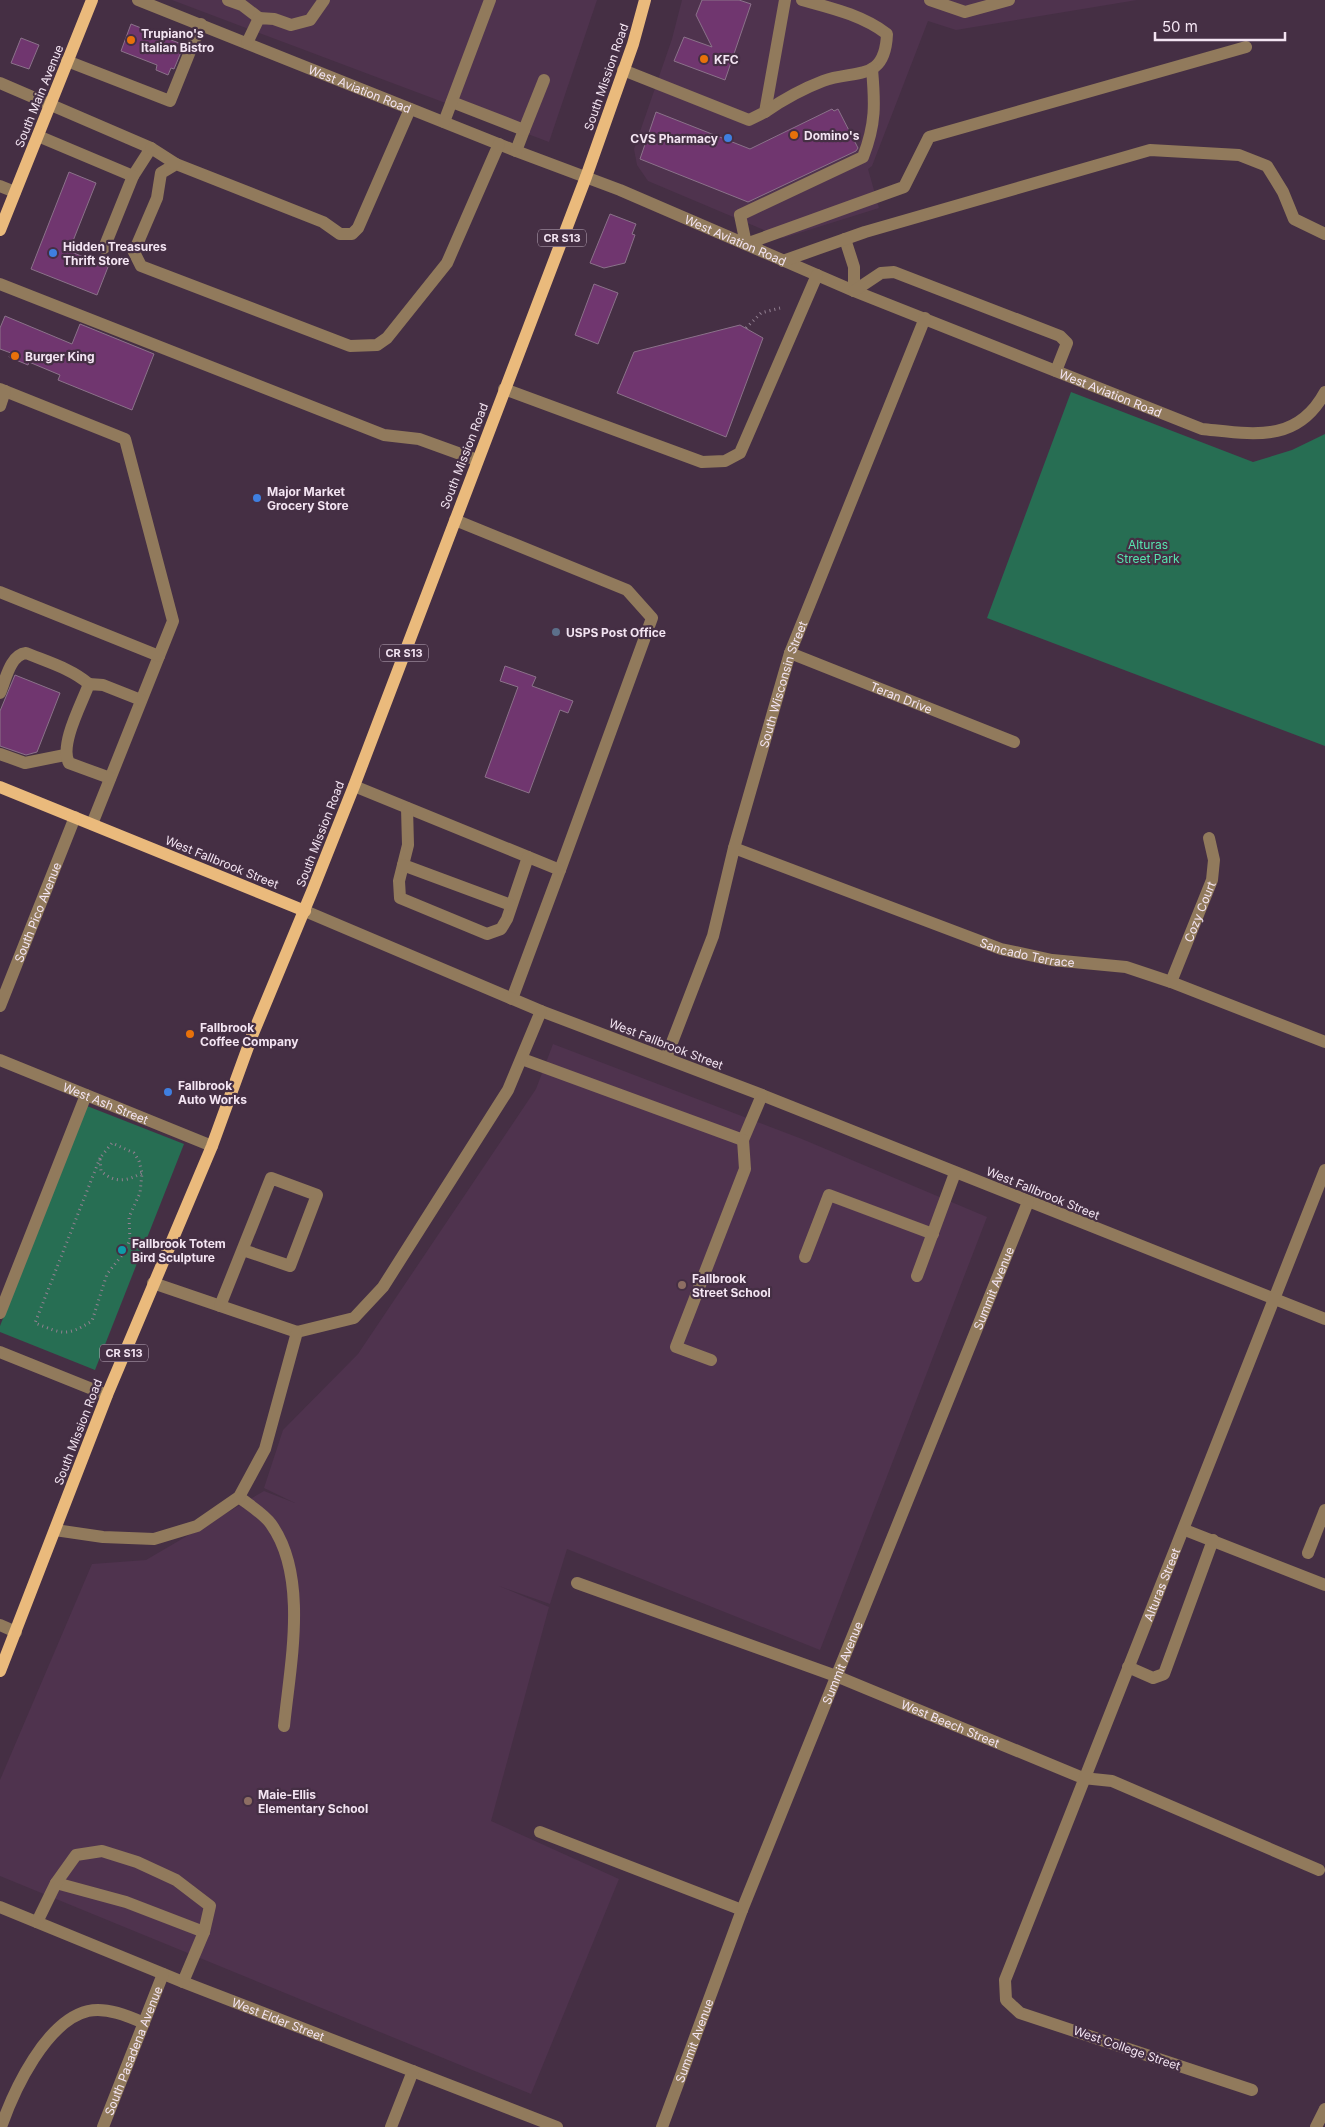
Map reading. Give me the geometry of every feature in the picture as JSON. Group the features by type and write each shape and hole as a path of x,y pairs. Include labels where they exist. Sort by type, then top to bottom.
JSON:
{"main road":[{"name":"South Main Avenue","path":"0,230 92,0"},
{"name":"South Mission Road","path":"0,1671 107,1395 212,1146 252,1036 354,786 586,177 624,70 645,0"},
{"name":"West Fallbrook Street","path":"0,787 304,910"}],"street":[{"name":"West Aviation Road","path":"138,0 516,151 586,177 854,291 1202,429 1262,435 1295,425 1316,408 1325,392"},
{"path":"228,0 242,5 259,18 274,19 291,25 310,20 324,0"},
{"path":"444,122 490,0"},
{"path":"765,112 784,0"},
{"path":"624,70 750,120 796,92 826,80 865,73 881,60 886,47 886,34 876,26 838,9 802,0"},
{"path":"930,0 965,12 1008,0"},
{"path":"247,44 259,18"},
{"path":"68,61 170,101 201,24"},
{"path":"872,69 875,108 871,135 863,156 740,215 746,244 904,187 929,137 1246,48"},
{"path":"516,151 544,80"},
{"path":"0,83 151,148 176,164 323,222 340,234 352,234 358,228 410,108"},
{"path":"452,102 524,130"},
{"path":"38,136 133,176"},
{"path":"176,164 161,173 157,198 136,247 132,248 141,266 350,346 376,345 387,338 447,262 499,144"},
{"path":"104,248 133,176 151,148"},
{"path":"783,261 845,239 1150,150 1239,155 1267,166 1283,192 1294,219 1325,234"},
{"path":"0,186 15,192"},
{"path":"845,239 854,267 854,291"},
{"path":"854,291 873,277 894,272 1060,336 1068,344 1056,371"},
{"path":"504,389 702,462 726,461 740,453 817,275"},
{"path":"0,284 384,435 419,439 477,460"},
{"name":"South Wisconsin Street","path":"666,1058 713,936 734,848 790,653 925,318"},
{"path":"0,406 3,390 125,439 173,621 92,824"},
{"path":"455,520 627,590 652,618 512,999"},
{"path":"0,594 159,656"},
{"path":"0,693 14,659 20,654 26,653 80,676 89,684 103,684 141,700"},
{"name":"Teran Drive","path":"790,653 1014,742"},
{"path":"89,684 66,744 65,755 69,763 110,778"},
{"path":"0,754 25,763 65,755"},
{"path":"354,786 560,870"},
{"path":"407,808 408,845 399,881 400,898 487,934 501,929 528,857"},
{"name":"South Pico Avenue","path":"0,1006 75,817"},
{"name":"Cozy Court","path":"1171,982 1212,880 1214,860 1209,838"},
{"name":"Sancado Terrace","path":"734,848 1001,949 1052,960 1126,966 1325,1042"},
{"path":"403,866 511,905"},
{"name":"West Fallbrook Street","path":"304,910 541,1011 762,1095 1028,1202 1325,1318"},
{"path":"153,1283 297,1332 354,1318 382,1287 508,1090 541,1011"},
{"path":"522,1059 743,1140"},
{"name":"West Ash Street","path":"0,1060 212,1146"},
{"path":"0,1313 86,1095"},
{"path":"711,1360 676,1347 745,1169 743,1140 762,1095"},
{"path":"917,1276 955,1173"},
{"name":"Alturas Street","path":"1006,2000 1005,1980 1083,1778 1185,1530 1274,1299 1324,1176"},
{"path":"220,1306 271,1178 317,1195 290,1266 243,1250"},
{"path":"805,1257 830,1195 933,1234"},
{"name":"Summit Avenue","path":"662,2127 742,1910 1028,1202"},
{"path":"55,1530 103,1537 154,1540 196,1526 239,1497 265,1449 297,1332"},
{"path":"0,1352 107,1395"},
{"path":"239,1497 271,1524 290,1561 293,1605 292,1660 284,1726"},
{"path":"1308,1553 1325,1510"},
{"path":"1185,1530 1325,1585"},
{"path":"1128,1667 1153,1678 1164,1674 1214,1540"},
{"name":"West Beech Street","path":"577,1583 836,1676 1083,1778 1112,1781 1319,1870"},
{"path":"0,1625 16,1632"},
{"path":"540,1832 742,1910"},
{"path":"37,1922 56,1883 76,1855 102,1852 137,1862 176,1880 210,1906 204,1932 182,1982"},
{"path":"56,1883 126,1902 204,1932"},
{"name":"West Elder Street","path":"0,1907 182,1982 557,2127"},
{"name":"South Pasadena Avenue","path":"103,2127 163,1974"},
{"name":"West College Street","path":"1006,2000 1020,2013 1252,2090"},
{"path":"1,2127 10,2101 32,2058 66,2022 89,2011 122,2013 144,2022"},
{"path":"391,2127 413,2072"},
{"path":"1316,2127 1325,2109"}],"path":[{"path":"746,328 761,314 780,308"},
{"path":"112,1143 134,1153 142,1173 140,1192 129,1217 130,1240 123,1254 107,1274 92,1321 74,1332 59,1332 35,1323 100,1158 112,1143"},
{"path":"100,1158 101,1171 108,1177 120,1181 130,1180 142,1173"}],"shaded area":[{"path":"172,0 597,0 549,142"},
{"path":"682,0 1137,0 956,30 928,21 872,166 868,169 879,208 783,238 648,181 637,165 634,149 672,39"},
{"path":"553,1044 802,1139 987,1217 820,1650 567,1549 550,1604 499,1586 549,1607 491,1821 619,1879 531,2094 0,1876 0,1780 92,1564 146,1560 264,1491 295,1503 264,1488 283,1430 358,1354 536,1089"}],"green space":[{"name":"Alturas Street Park","path":"1071,392 1253,462 1292,450 1325,434 1325,746 987,618"},
{"path":"87,1106 184,1144 95,1370 0,1332 0,1326"}],"building":[{"path":"702,0 739,0 751,4 725,80 674,61 684,37 712,47 696,15"},
{"path":"131,24 184,45 174,69 171,68 168,75 156,70 157,65 121,51"},
{"path":"21,38 39,45 29,69 11,63"},
{"path":"832,109 834,111 838,109 858,148 856,151 748,202 640,159 656,112 750,149"},
{"path":"69,172 96,183 69,251 108,267 97,295 31,269"},
{"path":"610,214 636,224 632,234 635,235 625,263 604,268 590,263"},
{"path":"594,284 618,293 598,344 575,335"},
{"path":"5,316 72,344 80,324 154,354 132,410 58,380 60,375 29,362 28,365 9,357 11,353 0,349 0,328"},
{"path":"740,325 763,338 726,437 617,393 634,352"},
{"path":"505,666 536,677 532,686 573,701 568,713 560,710 529,793 485,777 518,687 500,681"},
{"path":"15,675 60,693 37,752 26,755 0,746 0,711"}],"place":[{"name":"Trupiano's Italian Bistro","path":"131,40"},
{"name":"KFC","path":"704,59"},
{"name":"Domino's","path":"794,135"},
{"name":"CVS Pharmacy","path":"728,138"},
{"name":"Hidden Treasures Thrift Store","path":"53,253"},
{"name":"Burger King","path":"15,356"},
{"name":"Major Market Grocery Store","path":"257,498"},
{"name":"USPS Post Office","path":"556,632"},
{"name":"Fallbrook Coffee Company","path":"190,1034"},
{"name":"Fallbrook Auto Works","path":"168,1092"},
{"name":"Fallbrook Totem Bird Sculpture","path":"122,1250"},
{"name":"Fallbrook Street School","path":"682,1285"},
{"name":"Maie-Ellis Elementary School","path":"248,1801"}]}
